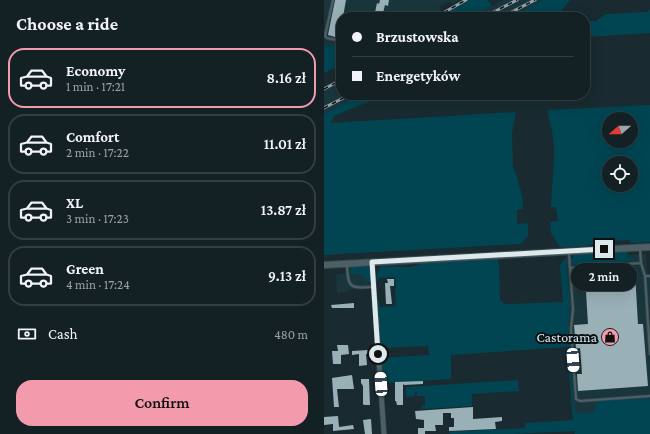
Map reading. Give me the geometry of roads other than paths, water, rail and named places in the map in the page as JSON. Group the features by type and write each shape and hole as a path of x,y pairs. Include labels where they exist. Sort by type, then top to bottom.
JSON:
{"main road":[{"path":"324,265 650,247"}],"street":[{"path":"372,262 384,434"}],"lane":[{"path":"333,0 325,36 336,40"},
{"path":"640,247 641,263 645,276 650,354"},
{"path":"568,251 573,309 571,330 576,399 580,402 650,396"},
{"path":"570,268 641,263"},
{"path":"346,264 348,278 351,285 355,287 374,286"},
{"path":"645,276 650,276"}],"railway":[{"path":"445,12 466,0"},
{"path":"494,12 517,0"},
{"path":"512,12 535,0"},
{"path":"324,89 336,83"},
{"path":"324,108 339,100"}],"place":[{"name":"Castorama","path":"610,337"}]}
